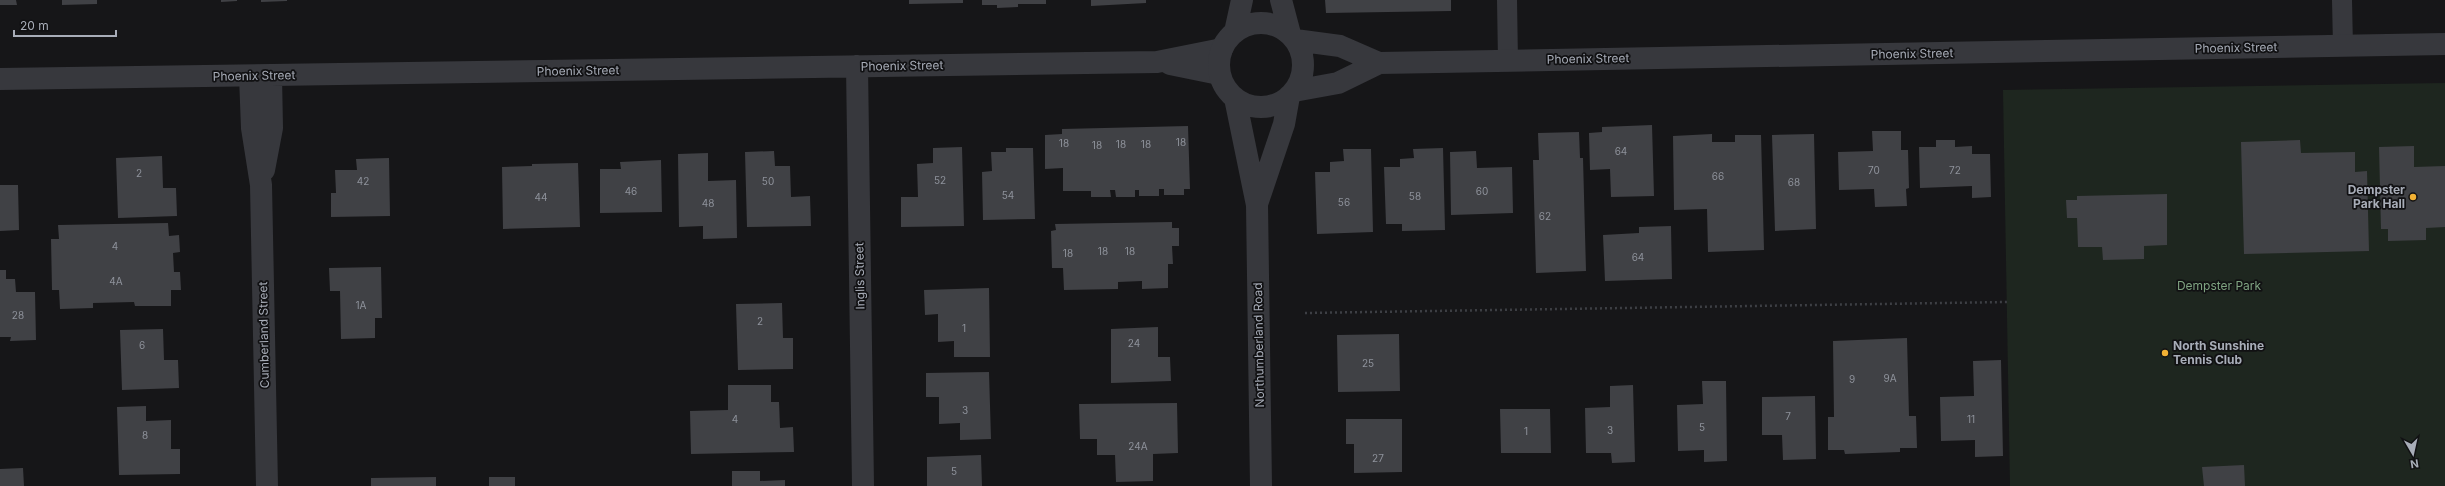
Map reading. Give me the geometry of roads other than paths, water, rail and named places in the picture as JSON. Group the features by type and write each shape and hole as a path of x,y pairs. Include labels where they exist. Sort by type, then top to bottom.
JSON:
{"street":[{"path":"1242,0 1235,32 1222,48 1219,61 1220,74 1222,83 1235,98 1248,105 1262,107 1281,102 1292,94 1300,81 1303,66 1300,50 1292,37 1281,0"},
{"path":"1235,32 1253,24 1263,23 1273,25 1292,37"},
{"name":"Phoenix Street","path":"1292,37 1340,46 1379,63 2445,44"},
{"name":"Phoenix Street","path":"0,79 1157,62 1222,48"},
{"name":"Phoenix Street","path":"1157,62 1220,74"},
{"name":"Phoenix Street","path":"1292,94 1338,83 1379,63"},
{"name":"Inglis Street","path":"857,66 863,486"},
{"name":"Cumberland Street","path":"260,76 252,128 262,185 267,486"},
{"name":"Northumberland Road","path":"1257,205 1284,124 1292,94"},
{"name":"Northumberland Road","path":"1235,98 1257,205 1261,486"}],"lane":[{"path":"1507,0 1508,61"},
{"path":"2342,0 2343,46"}],"place":[{"name":"Dempster Park Hall","path":"2413,197"},
{"name":"North Sunshine Tennis Club","path":"2165,353"}],"park label":[{"name":"Dempster Park","path":"2219,286"}]}
